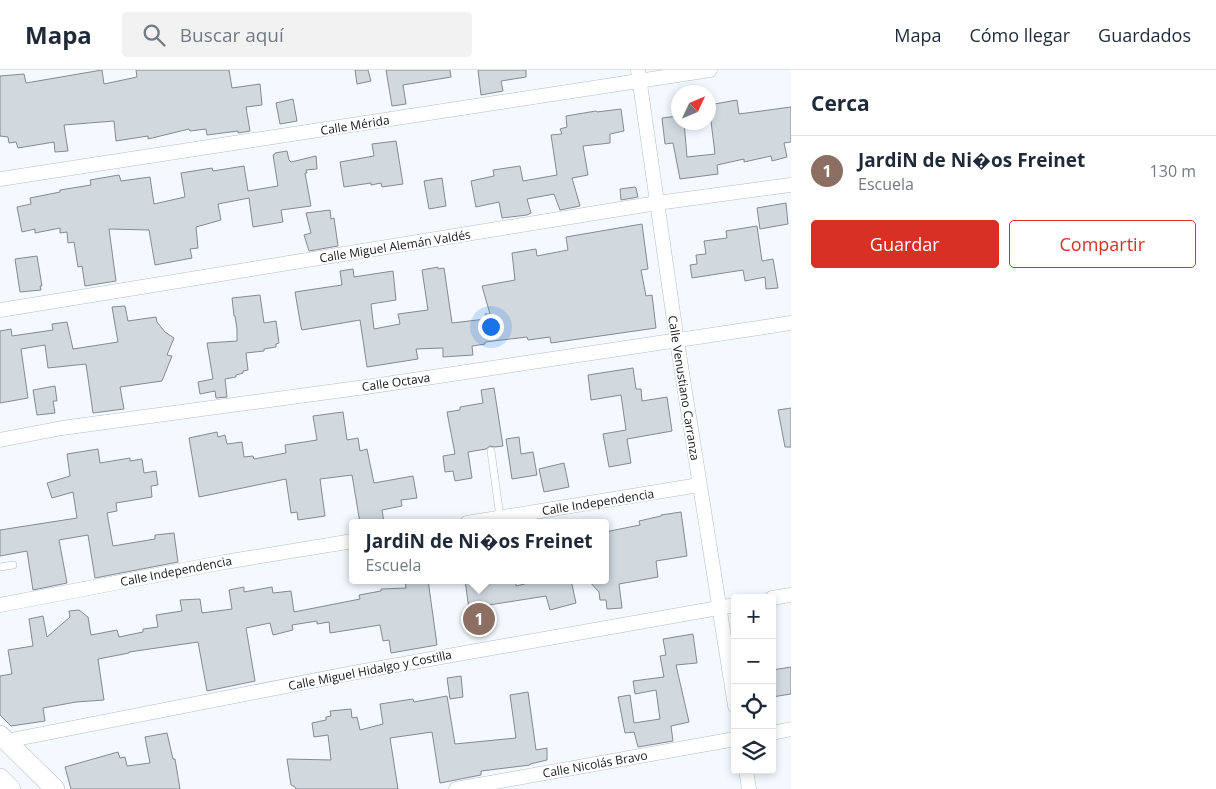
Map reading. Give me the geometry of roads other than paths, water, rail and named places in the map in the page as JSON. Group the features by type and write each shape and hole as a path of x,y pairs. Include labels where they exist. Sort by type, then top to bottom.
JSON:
{"main road":[{"path":"3,738 55,789"},
{"path":"0,778 11,789"}],"street":[{"name":"Calle Mérida","path":"0,179 639,75 710,70"},
{"name":"Calle Venustiano Carranza","path":"639,75 677,341 731,684"},
{"name":"Calle Miguel Alemán Valdés","path":"0,310 657,203 790,185"},
{"name":"Calle Octava","path":"0,440 62,428 373,386 791,323"},
{"name":"Calle Independencia","path":"489,519 699,485"},
{"name":"Calle Independencia","path":"0,605 225,562 349,542"},
{"path":"776,597 791,595"},
{"name":"Calle Miguel Hidalgo y Costilla","path":"3,738 731,605"},
{"path":"776,731 791,729"},
{"name":"Calle Nicolás Bravo","path":"456,789 731,740"},
{"path":"747,774 749,789"}],"lane":[{"path":"491,451 500,517"},
{"path":"0,567 12,565"}],"place":[{"name":"JardiN de Ni�os Freinet","path":"479,619"}]}
